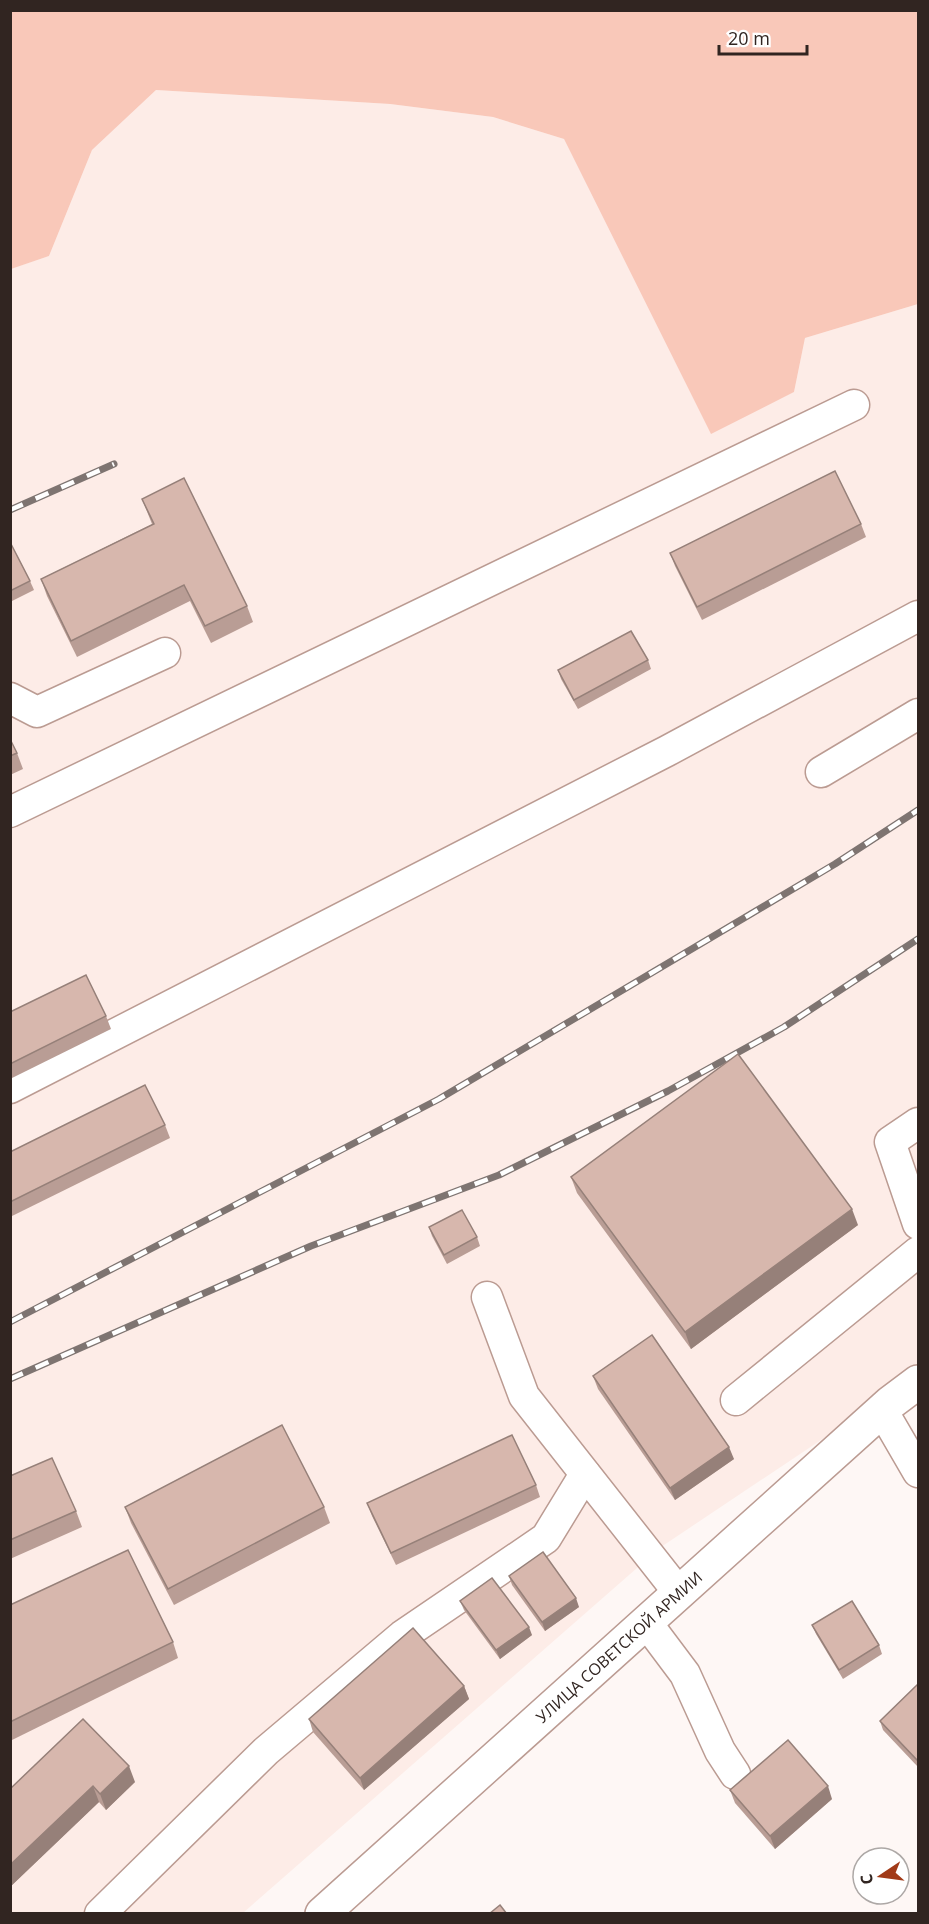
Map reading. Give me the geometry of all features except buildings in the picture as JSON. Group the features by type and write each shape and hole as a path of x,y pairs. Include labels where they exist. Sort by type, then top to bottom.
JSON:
{"main road":[{"name":"УЛИЦА СОВЕТСКОЙ АРМИИ","path":"322,1914 882,1410 918,1382"}],"lane":[{"path":"10,812 854,405"},
{"path":"10,1088 667,751 918,616"},
{"path":"10,698 37,712 165,653"},
{"path":"821,772 918,714"},
{"path":"918,1123 890,1142 918,1224"},
{"path":"736,1400 918,1252"},
{"path":"487,1297 524,1396 679,1593"},
{"path":"882,1410 918,1472"},
{"path":"100,1914 275,1743 402,1636 546,1538 585,1474"},
{"path":"646,1622 685,1674 720,1751 735,1774"}],"shaded area":[{"path":"11,10 918,11 918,304 805,338 794,392 711,434 564,139 493,117 390,104 156,90 92,150 49,256 11,269"},
{"path":"156,90 390,104 493,117 564,139 711,433 794,392 805,338 918,304 918,1375 661,1547 243,1913 11,1913 10,269 49,256 92,150"}],"railway":[{"path":"10,510 114,464"},
{"path":"10,1322 439,1099 835,864 918,810"},
{"path":"10,1379 311,1246 499,1175 668,1091 784,1027 918,939"}]}
